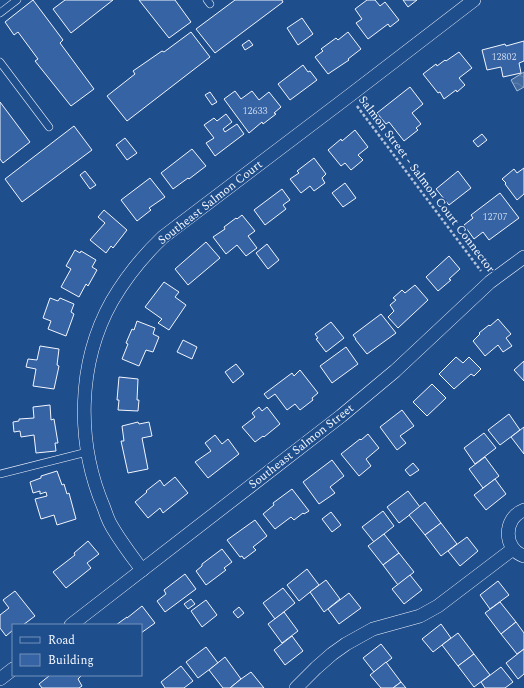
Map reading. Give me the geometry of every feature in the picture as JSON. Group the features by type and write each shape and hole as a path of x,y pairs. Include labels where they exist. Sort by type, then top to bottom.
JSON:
{"street":[{"name":"Southeast Salmon Court","path":"142,570 127,550 111,524 97,494 88,462 84,428 84,395 93,347 112,301 130,273 163,237 474,0"},
{"name":"Southeast Salmon Street","path":"72,624 341,416 395,371 490,282 524,257"},
{"path":"296,688 316,668 346,644 373,629 420,616 438,606 519,552 509,542 509,525 513,517 524,510"},
{"path":"0,680 12,671"}],"lane":[{"path":"0,13 17,0"},
{"path":"0,62 49,127"},
{"path":"0,474 87,452"}],"path":[{"name":"Salmon Street - Salmon Court Connector","path":"349,96 490,282"}],"water":[{"path":"524,72 524,87 517,91 511,80"}],"building":[{"path":"33,0 63,40 60,43 94,89 71,106 35,61 38,59 18,32 14,35 5,22"},
{"path":"65,0 113,0 71,33 53,9"},
{"path":"139,0 175,0 191,22 169,38"},
{"path":"235,0 282,0 283,2 215,53 196,29"},
{"path":"367,0 375,0 380,6 385,2 399,20 390,27 388,24 368,39 356,23 362,19 355,9"},
{"path":"403,0 417,0 408,7"},
{"path":"302,18 313,34 298,45 287,28"},
{"path":"191,32 210,57 127,121 107,96 135,74 133,71 162,51 164,52"},
{"path":"348,32 361,49 348,59 349,60 328,74 315,57 323,51 321,49 336,38 338,40"},
{"path":"249,40 253,45 245,50 242,45"},
{"path":"524,41 524,61 519,63 521,73 503,77 501,67 487,70 482,50"},
{"path":"459,52 472,68 459,78 465,85 457,92 456,90 444,99 440,92 438,93 423,74 436,64 437,66"},
{"path":"303,65 317,80 290,100 278,84"},
{"path":"410,87 423,104 412,113 421,124 416,128 418,130 404,141 389,122 386,124 377,113"},
{"path":"235,91 241,99 252,91 259,100 269,92 281,107 274,113 276,114 263,124 262,122 249,133 224,99"},
{"path":"210,92 217,102 212,105 205,95"},
{"path":"0,102 30,142 3,163 0,159"},
{"path":"226,114 232,122 223,129 225,132 237,124 244,134 215,156 206,143 214,138 204,125 214,118 217,121"},
{"path":"74,126 92,150 22,202 5,179"},
{"path":"355,130 368,147 358,155 363,160 351,170 345,163 341,166 328,150"},
{"path":"482,134 487,140 478,147 473,141"},
{"path":"125,138 137,153 127,160 116,145"},
{"path":"192,149 206,166 173,189 161,173"},
{"path":"314,158 326,174 322,178 325,183 314,191 310,186 301,193 290,179 299,173 297,171"},
{"path":"524,168 524,194 517,200 502,179 514,169 517,173"},
{"path":"85,171 96,185 90,189 80,175"},
{"path":"458,171 471,188 449,205 436,189"},
{"path":"150,178 165,197 149,208 151,210 137,221 121,200"},
{"path":"345,183 356,198 343,207 332,193"},
{"path":"282,189 290,200 283,205 286,209 265,225 254,210"},
{"path":"500,193 519,218 489,240 483,232 474,239 464,225 473,218 471,215"},
{"path":"104,210 127,230 113,248 111,246 106,253 90,240 105,223 98,217"},
{"path":"242,215 255,231 248,236 257,248 246,256 237,245 226,254 213,237 225,229 224,227"},
{"path":"206,242 220,258 188,285 175,269"},
{"path":"267,244 279,260 268,269 256,253"},
{"path":"75,250 80,253 81,251 96,260 92,267 97,270 88,286 86,284 79,297 61,287 71,269 66,266"},
{"path":"449,256 460,269 449,279 451,280 438,291 426,277"},
{"path":"164,282 179,292 175,297 186,305 169,330 158,323 162,319 145,307"},
{"path":"415,285 428,300 398,328 388,317 394,311 390,305 396,300 393,298 402,290 405,293"},
{"path":"50,298 58,301 60,298 74,304 71,312 74,314 66,336 48,329 51,321 43,318"},
{"path":"381,314 396,333 367,354 353,335"},
{"path":"498,319 511,334 506,338 512,346 503,352 498,345 485,356 473,341 480,334 479,333"},
{"path":"137,321 155,328 153,334 159,337 153,352 146,350 139,366 122,359 128,344 126,343 132,329 134,330"},
{"path":"331,322 344,338 326,352 316,339 318,338 315,334"},
{"path":"183,340 197,347 192,359 177,352"},
{"path":"40,346 59,349 57,365 59,366 54,389 33,386 36,369 26,367 28,359 37,360"},
{"path":"346,347 358,364 332,383 320,366"},
{"path":"456,357 463,363 469,357 481,369 474,376 471,374 454,389 439,374"},
{"path":"524,361 524,381 514,370"},
{"path":"236,364 244,374 233,383 225,372"},
{"path":"300,370 318,393 312,398 313,400 300,410 295,404 287,410 275,394 268,399 264,394 292,373 294,376"},
{"path":"119,377 138,379 138,411 118,410 119,400 117,400"},
{"path":"432,384 446,398 427,416 413,402"},
{"path":"50,405 51,420 54,419 58,443 55,443 56,451 36,453 34,435 21,437 20,431 14,432 13,422 19,421 19,419 34,418 33,407"},
{"path":"259,407 262,411 267,407 280,424 264,437 263,436 255,442 242,427 255,417 252,413"},
{"path":"402,410 414,426 400,436 406,443 397,450 380,427"},
{"path":"509,414 520,430 500,445 488,430"},
{"path":"138,422 139,424 149,422 152,436 142,438 148,469 128,473 121,441 124,441 122,426"},
{"path":"524,427 524,454 511,437"},
{"path":"484,433 496,448 475,464 464,448"},
{"path":"368,434 379,448 366,459 371,466 359,476 341,454"},
{"path":"215,435 222,444 228,439 239,454 208,478 195,462 211,451 205,443"},
{"path":"485,457 499,476 483,488 469,469"},
{"path":"332,460 344,476 330,487 335,493 319,504 303,482"},
{"path":"413,463 419,470 410,476 405,470"},
{"path":"57,471 62,485 64,484 67,494 69,493 76,519 57,525 54,515 41,519 35,499 47,496 46,492 40,494 40,491 33,493 30,482 41,478 41,476"},
{"path":"175,477 188,493 163,513 160,508 148,518 135,502 160,480 164,486"},
{"path":"495,479 506,494 486,510 474,495"},
{"path":"292,489 309,511 304,514 303,513 294,520 291,517 275,529 263,514 274,505 273,503"},
{"path":"408,491 420,507 399,523 387,507"},
{"path":"425,502 441,523 425,535 409,515"},
{"path":"383,511 394,526 374,542 362,527"},
{"path":"331,512 341,525 332,532 322,519"},
{"path":"255,520 267,536 253,547 256,550 244,559 242,556 240,557 227,540"},
{"path":"441,523 457,544 441,556 425,535"},
{"path":"384,534 399,553 383,565 368,546"},
{"path":"467,537 478,551 460,566 448,551"},
{"path":"88,541 99,554 87,563 91,568 66,588 53,572 75,555 74,553"},
{"path":"222,549 232,562 224,568 226,570 206,585 196,571 202,566 202,564"},
{"path":"399,553 414,572 398,585 383,565"},
{"path":"307,569 319,585 299,601 287,585"},
{"path":"185,574 196,589 165,612 157,601 166,594 164,590"},
{"path":"410,575 422,590 404,604 392,589"},
{"path":"326,580 340,599 324,612 310,592"},
{"path":"498,581 509,595 490,609 480,595"},
{"path":"283,588 295,603 275,619 263,603"},
{"path":"15,591 35,616 24,624 12,624 12,631 6,636 0,628 0,615 9,608 3,600"},
{"path":"349,593 361,608 339,624 328,609"},
{"path":"191,599 195,604 188,609 184,604"},
{"path":"206,600 217,615 202,627 191,611"},
{"path":"500,602 516,622 501,634 485,613"},
{"path":"142,606 155,623 142,632 142,624 117,624"},
{"path":"239,607 244,613 238,618 233,612"},
{"path":"284,612 298,631 282,643 268,624"},
{"path":"516,622 524,633 524,649 517,654 501,634"},
{"path":"441,624 451,638 433,652 422,639"},
{"path":"458,633 474,654 458,666 442,645"},
{"path":"292,636 303,651 285,665 274,650"},
{"path":"381,644 392,658 374,672 363,658"},
{"path":"206,647 218,663 198,678 186,662"},
{"path":"524,649 524,674 518,679 506,663"},
{"path":"474,654 490,675 474,687 458,666"},
{"path":"225,657 241,679 230,688 223,688 209,670"},
{"path":"386,662 401,682 393,688 381,688 370,675"},
{"path":"181,666 193,681 184,688 165,688 161,682"},
{"path":"501,667 513,682 505,688 485,688 481,682"},
{"path":"251,672 264,688 230,688 241,679"},
{"path":"49,676 81,676 78,679 82,686 79,688 42,688 39,684"},
{"path":"401,682 406,688 393,688"}]}
